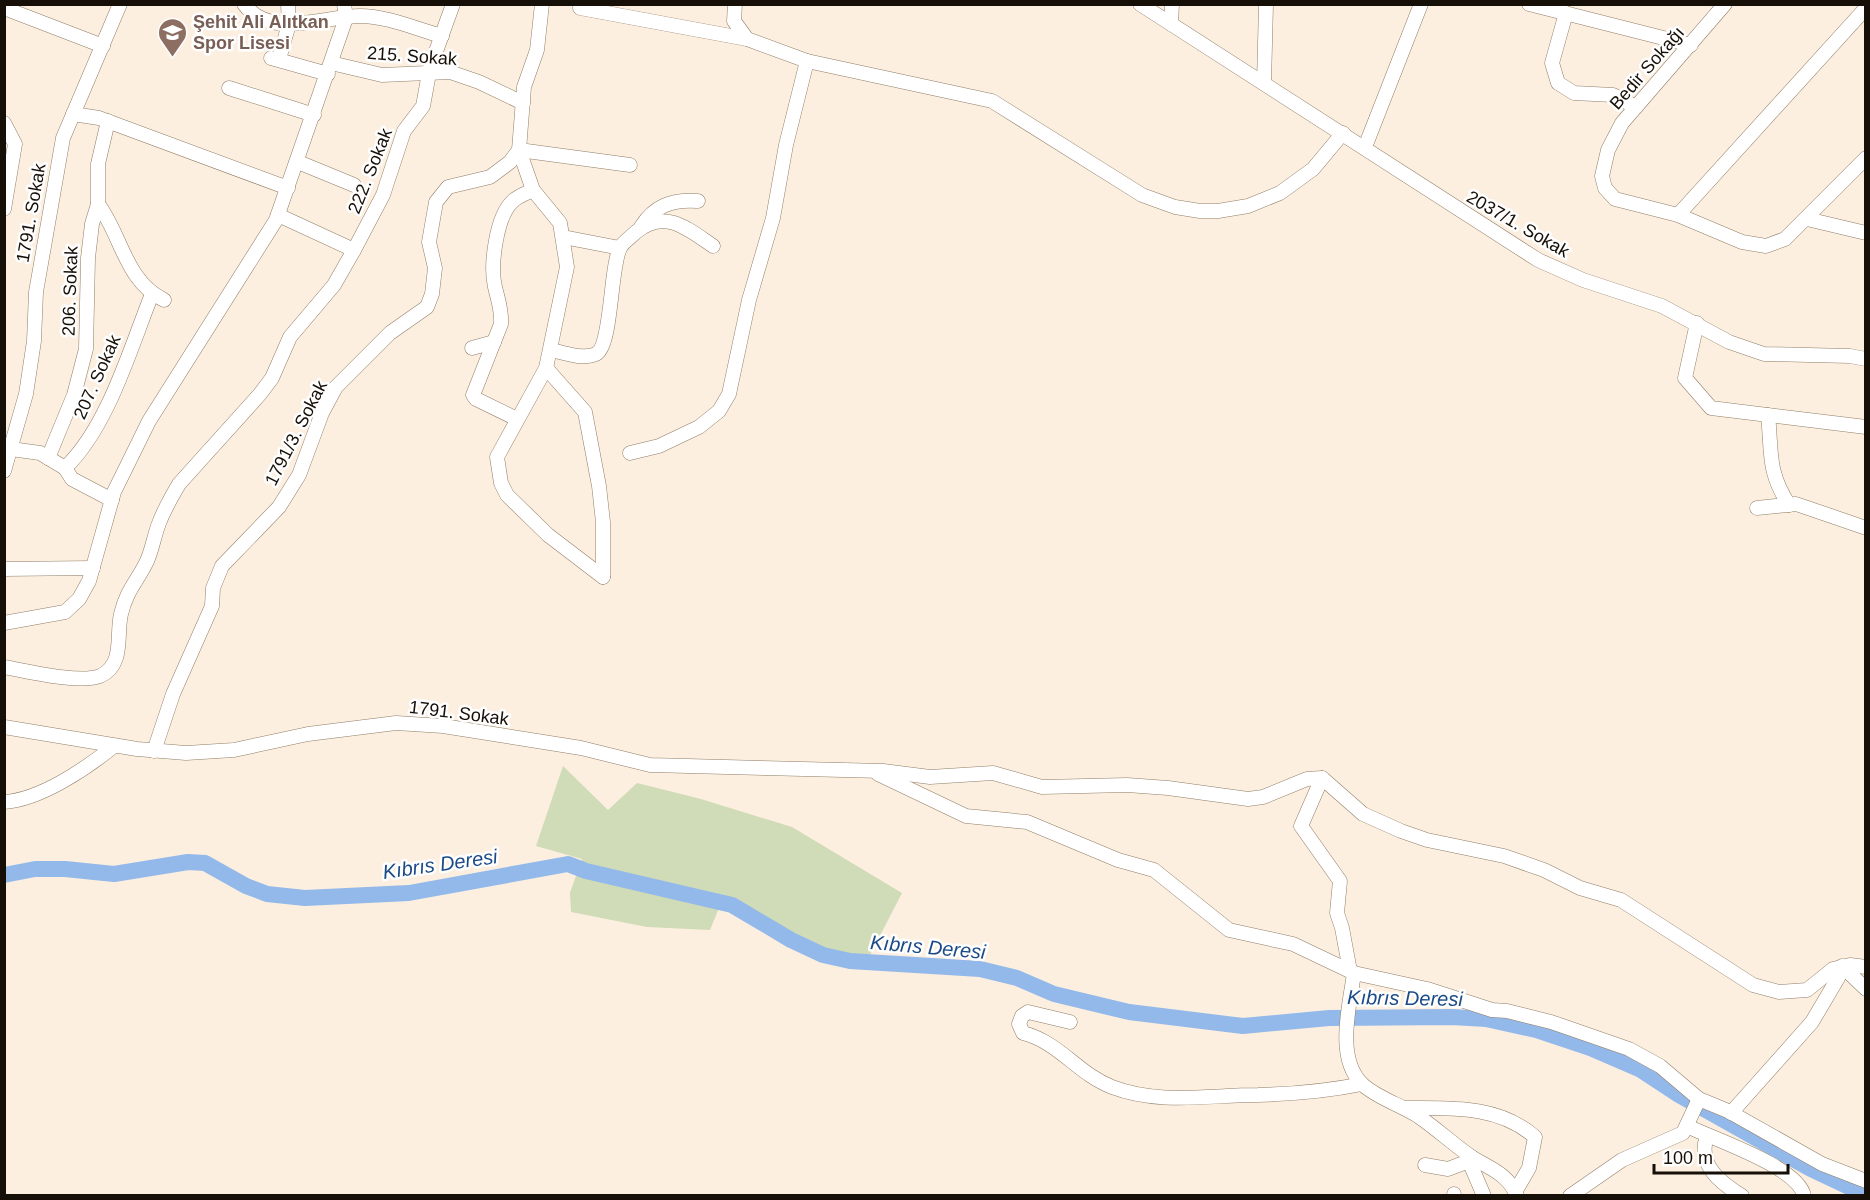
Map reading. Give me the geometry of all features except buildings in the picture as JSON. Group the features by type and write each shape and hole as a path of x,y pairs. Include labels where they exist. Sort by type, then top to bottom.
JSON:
{"street":[{"name":"1791. Sokak","path":"4,471 26,394 50,206 63,138 120,4"},
{"path":"244,4 257,16 289,24 345,11 442,36"},
{"path":"288,4 289,24"},
{"name":"222. Sokak","path":"354,250 383,195 404,131 423,106 429,73 453,4"},
{"path":"542,4 537,50 524,87 519,150 533,190 556,217 563,237 567,267 546,368 497,457 501,483 507,495 548,535 603,577 603,522 599,486 585,412 546,368"},
{"path":"581,4 580,8 747,39 807,62 992,101 1142,195 1175,207 1200,212 1248,206 1280,193 1313,169 1343,133"},
{"path":"735,4 734,21 747,39"},
{"name":"2037/1. Sokak","path":"1140,4 1365,147 1385,164 1538,260 1583,280 1662,306 1698,323 1729,342 1764,354 1850,356 1866,359"},
{"path":"1171,24 1172,4"},
{"path":"1264,83 1266,4"},
{"path":"1365,147 1421,4"},
{"path":"1529,4 1691,45"},
{"name":"Bedir Sokağı","path":"1725,4 1622,123 1608,150 1602,176 1605,188 1615,199 1631,205 1678,216 1742,242 1766,246 1785,239 1807,219"},
{"path":"4,8 103,46"},
{"path":"1678,216 1866,8"},
{"path":"4,623 65,612 79,599 93,568 112,500 149,421 278,215 314,115 345,11"},
{"path":"1566,13 1552,63 1558,83 1574,93 1612,95 1636,106"},
{"name":"215. Sokak","path":"289,24 275,58 382,75 450,72 479,82 523,103"},
{"path":"630,453 659,446 691,432 710,419 724,403 773,218 786,145 807,62"},
{"path":"229,88 314,115"},
{"path":"73,114 108,121 288,188"},
{"name":"206. Sokak","path":"48,458 74,395 86,349 88,258 92,224 98,204 99,164 108,121"},
{"name":"1791. Sokak","path":"4,123 15,144 4,209"},
{"path":"519,150 630,165"},
{"name":"1791/3. Sokak","path":"154,751 173,694 212,606 213,588 222,566 279,507 299,475 322,413 336,387 390,333 426,307 433,285 435,268 429,242 436,202 448,187 490,177 510,162 519,150"},
{"path":"1807,219 1866,158"},
{"path":"298,162 354,185"},
{"path":"517,419 476,399 473,394 501,324 502,312 492,266 499,230 509,205 533,190"},
{"path":"640,229 650,213 668,203 698,201"},
{"name":"207. Sokak","path":"64,468 90,436 158,297 127,261 111,225 98,204"},
{"path":"4,667 91,678 107,671 116,659 120,642 118,623 125,595 146,562 158,525 178,484 260,394 272,378 290,337 334,285 354,250 278,215"},
{"path":"1807,219 1866,233"},
{"path":"550,350 579,356 596,354 604,346 609,302 620,248 650,222 661,220 687,227 713,246"},
{"path":"563,237 620,248"},
{"path":"1698,323 1685,378 1711,408 1866,427"},
{"path":"472,348 494,342"},
{"path":"1768,415 1771,470 1789,505"},
{"path":"11,449 40,453 64,468 72,479 112,500"},
{"path":"1757,508 1789,505 1816,509 1866,528"},
{"path":"4,569 93,568"},
{"name":"1791. Sokak","path":"4,727 114,746 186,753 234,750 308,734 396,723 443,726 581,748 650,765 874,771 930,777 993,773 1050,788 1127,785 1175,788 1248,799 1263,797 1307,779 1322,777"},
{"path":"4,802 43,790 83,771 114,746"},
{"path":"874,771 966,816 1027,822 1118,860 1154,870 1229,930 1293,944 1352,972 1427,988 1492,1010 1506,1011 1551,1022 1629,1049 1659,1066 1699,1099 1731,1113 1822,1164 1866,1181"},
{"path":"1516,1194 1508,1179 1471,1160 1404,1108 1362,1084 1351,1060 1346,1034 1352,972 1342,928 1336,913 1340,881 1301,826 1322,777 1363,814 1401,831 1427,840 1504,856 1544,870 1580,888 1621,900 1753,985 1779,992 1807,990 1833,969 1842,966 1866,967"},
{"path":"1842,966 1866,989"},
{"path":"1731,1113 1812,1022 1838,978 1842,966"},
{"path":"1070,1022 1028,1012 1022,1016 1019,1024 1023,1033 1048,1042 1102,1083 1143,1095 1198,1098 1278,1095 1362,1084"},
{"path":"1570,1196 1622,1160 1683,1134 1699,1099"},
{"path":"1404,1108 1448,1108 1494,1113 1508,1118 1532,1134 1535,1137 1532,1161 1516,1194"},
{"path":"1687,1126 1782,1170 1803,1190 1804,1196"},
{"path":"1707,1136 1703,1146 1706,1162 1716,1177 1742,1196"},
{"path":"1425,1165 1448,1169 1471,1160"},
{"path":"1471,1160 1485,1196"}],"green space":[{"path":"563,766 608,810 637,783 701,799 792,827 902,893 870,955 838,956 723,898 710,930 647,927 571,912 570,893 582,859 536,846"}],"waterway":[{"name":"Kıbrıs Deresi","path":"4,875 35,869 65,869 114,874 188,862 205,863 246,886 267,894 305,898 409,893 568,864 586,871 732,905 791,940 823,955 850,961 980,969 1017,978 1054,994 1129,1012 1243,1026 1329,1018 1486,1019 1536,1030 1590,1048 1641,1070 1679,1095 1811,1169 1866,1195"}],"place":[{"name":"Şehit Ali Alıtkan Spor Lisesi","path":"172,58"}]}
